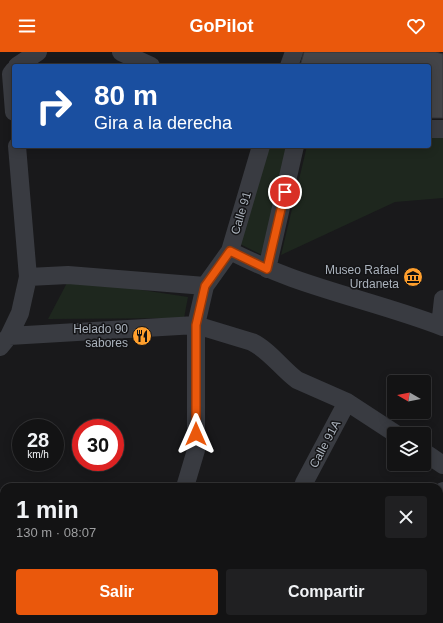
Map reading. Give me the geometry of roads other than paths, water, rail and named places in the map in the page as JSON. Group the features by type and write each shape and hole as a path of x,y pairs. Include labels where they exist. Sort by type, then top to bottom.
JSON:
{"street":[{"path":"20,64 38,52"},
{"path":"121,52 147,64"},
{"path":"290,64 294,52"},
{"path":"12,73 12,87"},
{"path":"431,129 443,129"},
{"path":"5,341 20,313 28,277 17,148"},
{"name":"Calle 91","path":"186,483 196,450 196,325 205,286 230,251 260,148"},
{"path":"267,269 295,148"},
{"path":"230,251 267,269 411,315 441,327 443,299"},
{"path":"28,277 68,276 205,286"},
{"path":"5,341 196,325 259,345 297,380 347,402 387,428"},
{"name":"Calle 91A","path":"304,483 347,402"},
{"path":"431,457 443,465"}],"place":[{"name":"Museo Rafael Urdaneta","path":"413,277"},
{"name":"Helado 90 sabores","path":"142,336"}]}
